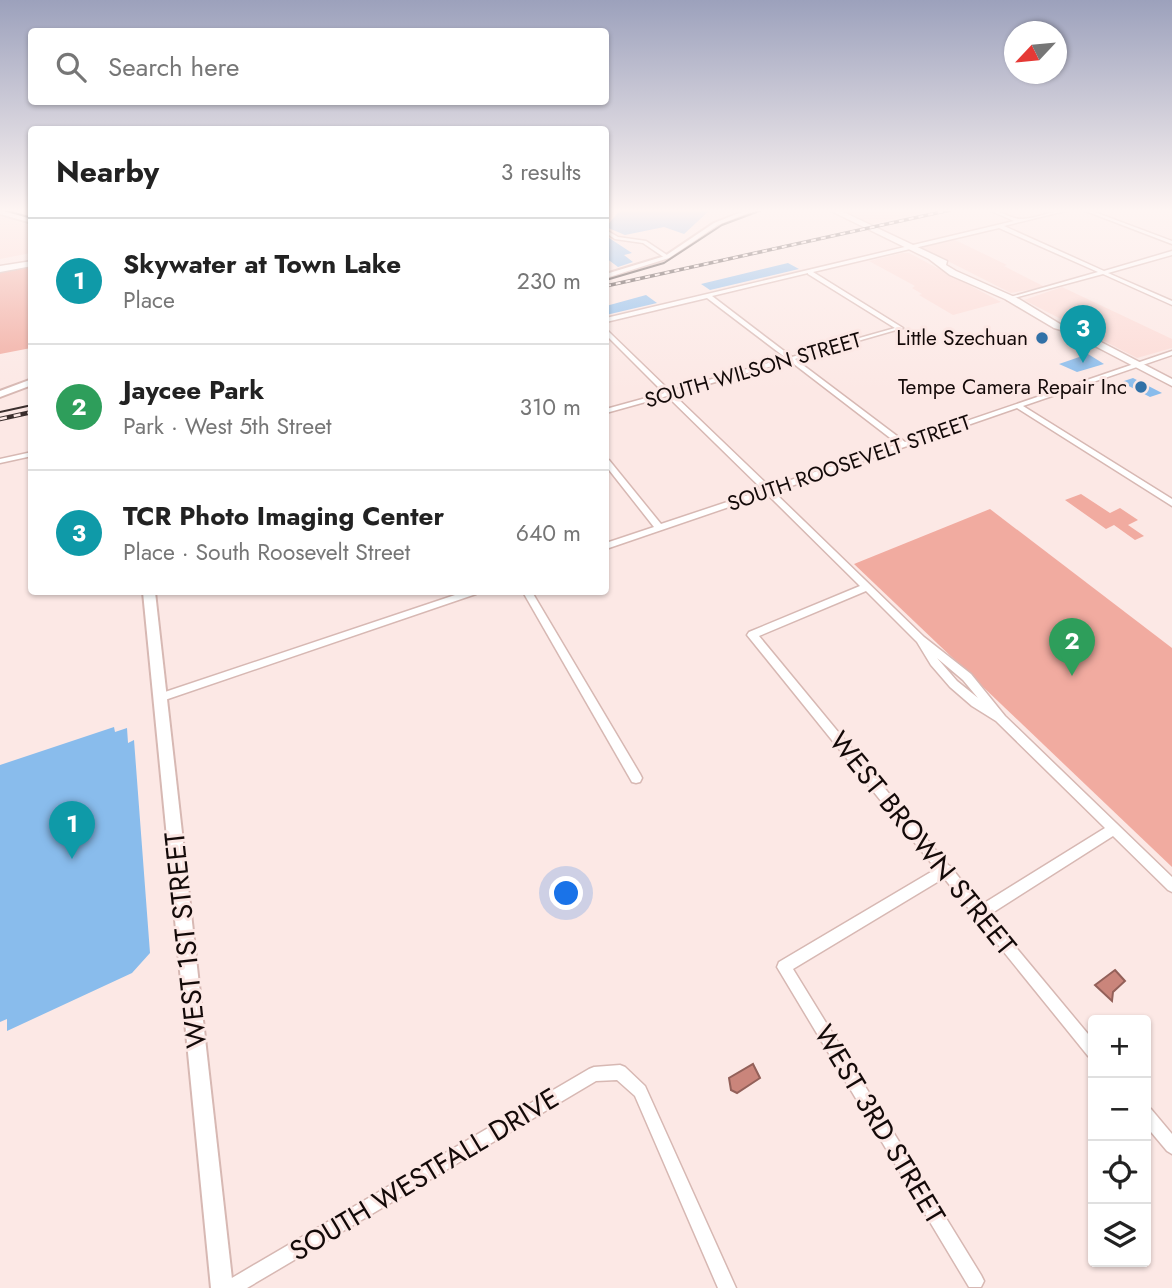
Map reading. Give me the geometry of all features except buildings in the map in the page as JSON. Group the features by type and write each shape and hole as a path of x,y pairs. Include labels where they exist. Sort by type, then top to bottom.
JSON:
{"main road":[{"path":"953,270 1057,327 1071,330 1172,383"},
{"path":"0,394 28,384"},
{"path":"0,400 28,390"}],"street":[{"path":"609,319 822,270"},
{"path":"1100,270 1172,303"},
{"path":"1009,299 1111,270"},
{"name":"SOUTH WILSON STREET","path":"609,410 900,328 810,273"},
{"path":"709,297 903,444"},
{"path":"609,335 921,640 926,651 946,672 984,708 1001,719 1172,886"},
{"name":"SOUTH ROOSEVELT STREET","path":"609,546 1172,353"},
{"path":"1016,405 1172,503"},
{"path":"0,461 28,454"},
{"path":"609,466 659,528"},
{"name":"WEST BROWN STREET","path":"867,587 752,635 1088,1045"},
{"name":"WEST 1ST STREET","path":"149,595 222,1288"},
{"path":"159,698 464,595"},
{"path":"530,595 636,778"},
{"path":"980,913 1114,829"},
{"name":"WEST 3RD STREET","path":"946,870 784,967 975,1281"},
{"name":"SOUTH WESTFALL DRIVE","path":"231,1288 594,1073 621,1072 640,1091 727,1288"},
{"path":"1151,1120 1172,1146"}],"shaded area":[{"path":"28,270 28,349 0,354 0,272"},
{"path":"886,270 941,270 1001,302 953,315 919,295 922,294 912,288 915,286"},
{"path":"966,270 1012,270 1045,287 1011,293"},
{"path":"1062,287 1172,339 1172,348 1137,358 1024,300"},
{"path":"1081,494 1110,513 1120,508 1138,520 1128,525 1144,536 1135,540 1114,525 1106,529 1065,500"},
{"path":"990,509 1172,648 1172,867 854,564"},
{"path":"1115,970 1125,981 1113,992 1112,1001 1095,985"},
{"path":"753,1064 760,1078 737,1093 731,1090 729,1078"}],"tram line":[{"path":"609,279 640,270"},
{"path":"0,412 28,406"}],"railway":[{"path":"609,285 678,270"},
{"path":"0,419 28,413"}],"place":[{"name":"Little Szechuan","path":"1042,338"},
{"name":"TCR Photo Imaging Center","path":"1083,363"},
{"name":"Tempe Camera Repair Inc","path":"1141,387"},
{"name":"Jaycee Park","path":"1072,676"},
{"name":"Skywater at Town Lake","path":"72,859"}]}
